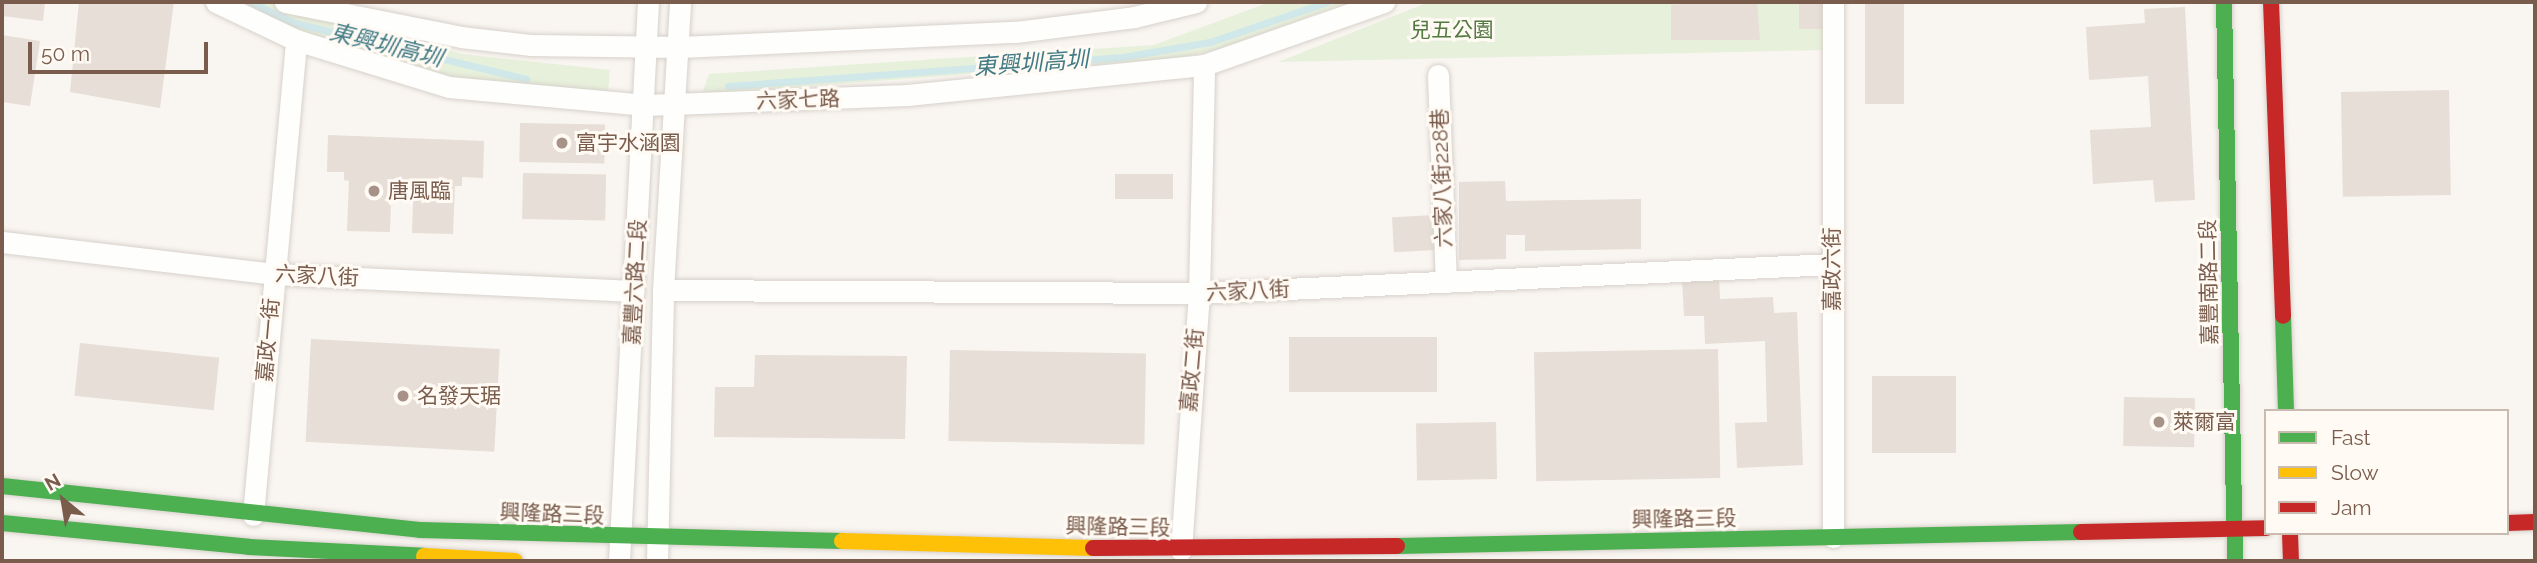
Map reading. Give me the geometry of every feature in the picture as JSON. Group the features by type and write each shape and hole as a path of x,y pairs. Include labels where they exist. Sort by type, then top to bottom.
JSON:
{"street":[{"name":"六家七路","path":"216,2 296,40 449,87 646,105 908,95 1204,65 1384,2"},
{"name":"嘉豐六路二段","path":"619,561 624,537 634,291 646,105 648,2"},
{"name":"嘉豐六路二段","path":"657,561 663,290 673,105 680,47 680,2"},
{"path":"290,3 461,37 530,45 648,44 680,47 1016,33 1134,17 1195,2"},
{"name":"嘉政六街","path":"1833,2 1833,537"},
{"name":"嘉豐南路二段","path":"2224,2 2235,561"},
{"path":"2271,2 2286,409"},
{"name":"嘉政一街","path":"253,515 296,40"},
{"name":"嘉政二街","path":"1181,550 1199,293 1204,65"},
{"name":"六家八街228巷","path":"1438,75 1446,282"},
{"name":"六家八街","path":"2,242 274,274 634,291"},
{"name":"六家八街","path":"663,290 1199,293 1832,264"},
{"name":"興隆路三段","path":"2,486 253,515 420,530 1181,550 2264,528"},
{"path":"2509,523 2535,522"},
{"path":"2,523 249,547 515,561"},
{"path":"2290,535 2291,561"}],"green space":[{"path":"229,2 280,2 301,12 462,54 610,70 608,92 450,79 297,33"},
{"path":"1270,2 1347,2 1221,49 1175,59 702,94 709,74 1154,45"},
{"name":"兒五公園","path":"1429,2 1827,2 1828,50 1278,62"}],"building":[{"path":"2,2 45,2 43,21 2,16"},
{"path":"79,2 174,2 160,108 70,92"},
{"path":"1757,2 1760,40 1671,40 1671,5"},
{"path":"1799,2 1823,2 1823,29 1799,29"},
{"path":"1865,2 1904,2 1904,104 1865,104"},
{"path":"2185,7 2195,200 2155,202 2153,180 2093,184 2090,130 2151,127 2148,76 2089,80 2086,27 2145,23 2144,9"},
{"path":"2,35 40,41 30,106 2,102"},
{"path":"2449,90 2451,195 2343,197 2341,92"},
{"name":"富宇水涵園","path":"520,123 605,124 604,163 519,162"},
{"path":"328,135 484,141 483,178 462,177 462,186 455,186 453,234 412,233 413,203 391,202 390,232 347,231 349,181 344,180 344,172 327,172"},
{"path":"523,173 606,174 605,220 522,219"},
{"path":"1115,174 1173,174 1173,199 1115,199"},
{"path":"1505,181 1506,201 1641,199 1641,249 1525,251 1525,235 1506,235 1506,259 1459,260 1459,182"},
{"path":"1434,215 1436,250 1394,252 1392,217"},
{"path":"1719,277 1720,299 1773,297 1774,313 1797,312 1803,465 1737,468 1735,423 1767,422 1765,341 1705,344 1704,316 1684,316 1682,279"},
{"path":"1289,337 1437,337 1437,392 1289,392"},
{"name":"名發天琚","path":"311,339 500,349 494,452 306,442"},
{"path":"80,343 219,358 214,410 74,396"},
{"path":"1718,349 1720,478 1536,481 1534,352"},
{"path":"950,350 1146,353 1144,444 948,441"},
{"path":"755,355 907,356 905,439 714,437 715,387 754,387"},
{"path":"1872,376 1956,376 1956,453 1872,453"},
{"name":"萊爾富","path":"2124,397 2195,398 2194,447 2123,446"},
{"path":"1496,422 1497,479 1417,480 1416,423"}],"waterway":[{"name":"東興圳高圳","path":"250,2 295,23 526,79"},
{"name":"東興圳高圳","path":"728,86 1123,57 1210,42 1327,2"}],"traffic: fast":[{"path":"2224,2 2235,561"},
{"path":"2283,316 2286,409"},
{"path":"2,486 420,530 842,541"},
{"path":"2,523 249,547 424,556"},
{"path":"1397,546 2081,532"}],"traffic: slow":[{"path":"842,541 1093,548"},
{"path":"424,556 515,561"}],"traffic: jam":[{"path":"2271,2 2283,316"},
{"path":"2509,523 2535,522"},
{"path":"2081,532 2264,528"},
{"path":"2290,535 2291,561"},
{"path":"1093,548 1397,546"}],"place":[{"name":"富宇水涵園","path":"562,143"},
{"name":"唐風臨","path":"374,191"},
{"name":"名發天琚","path":"403,396"},
{"name":"萊爾富","path":"2159,422"}]}
